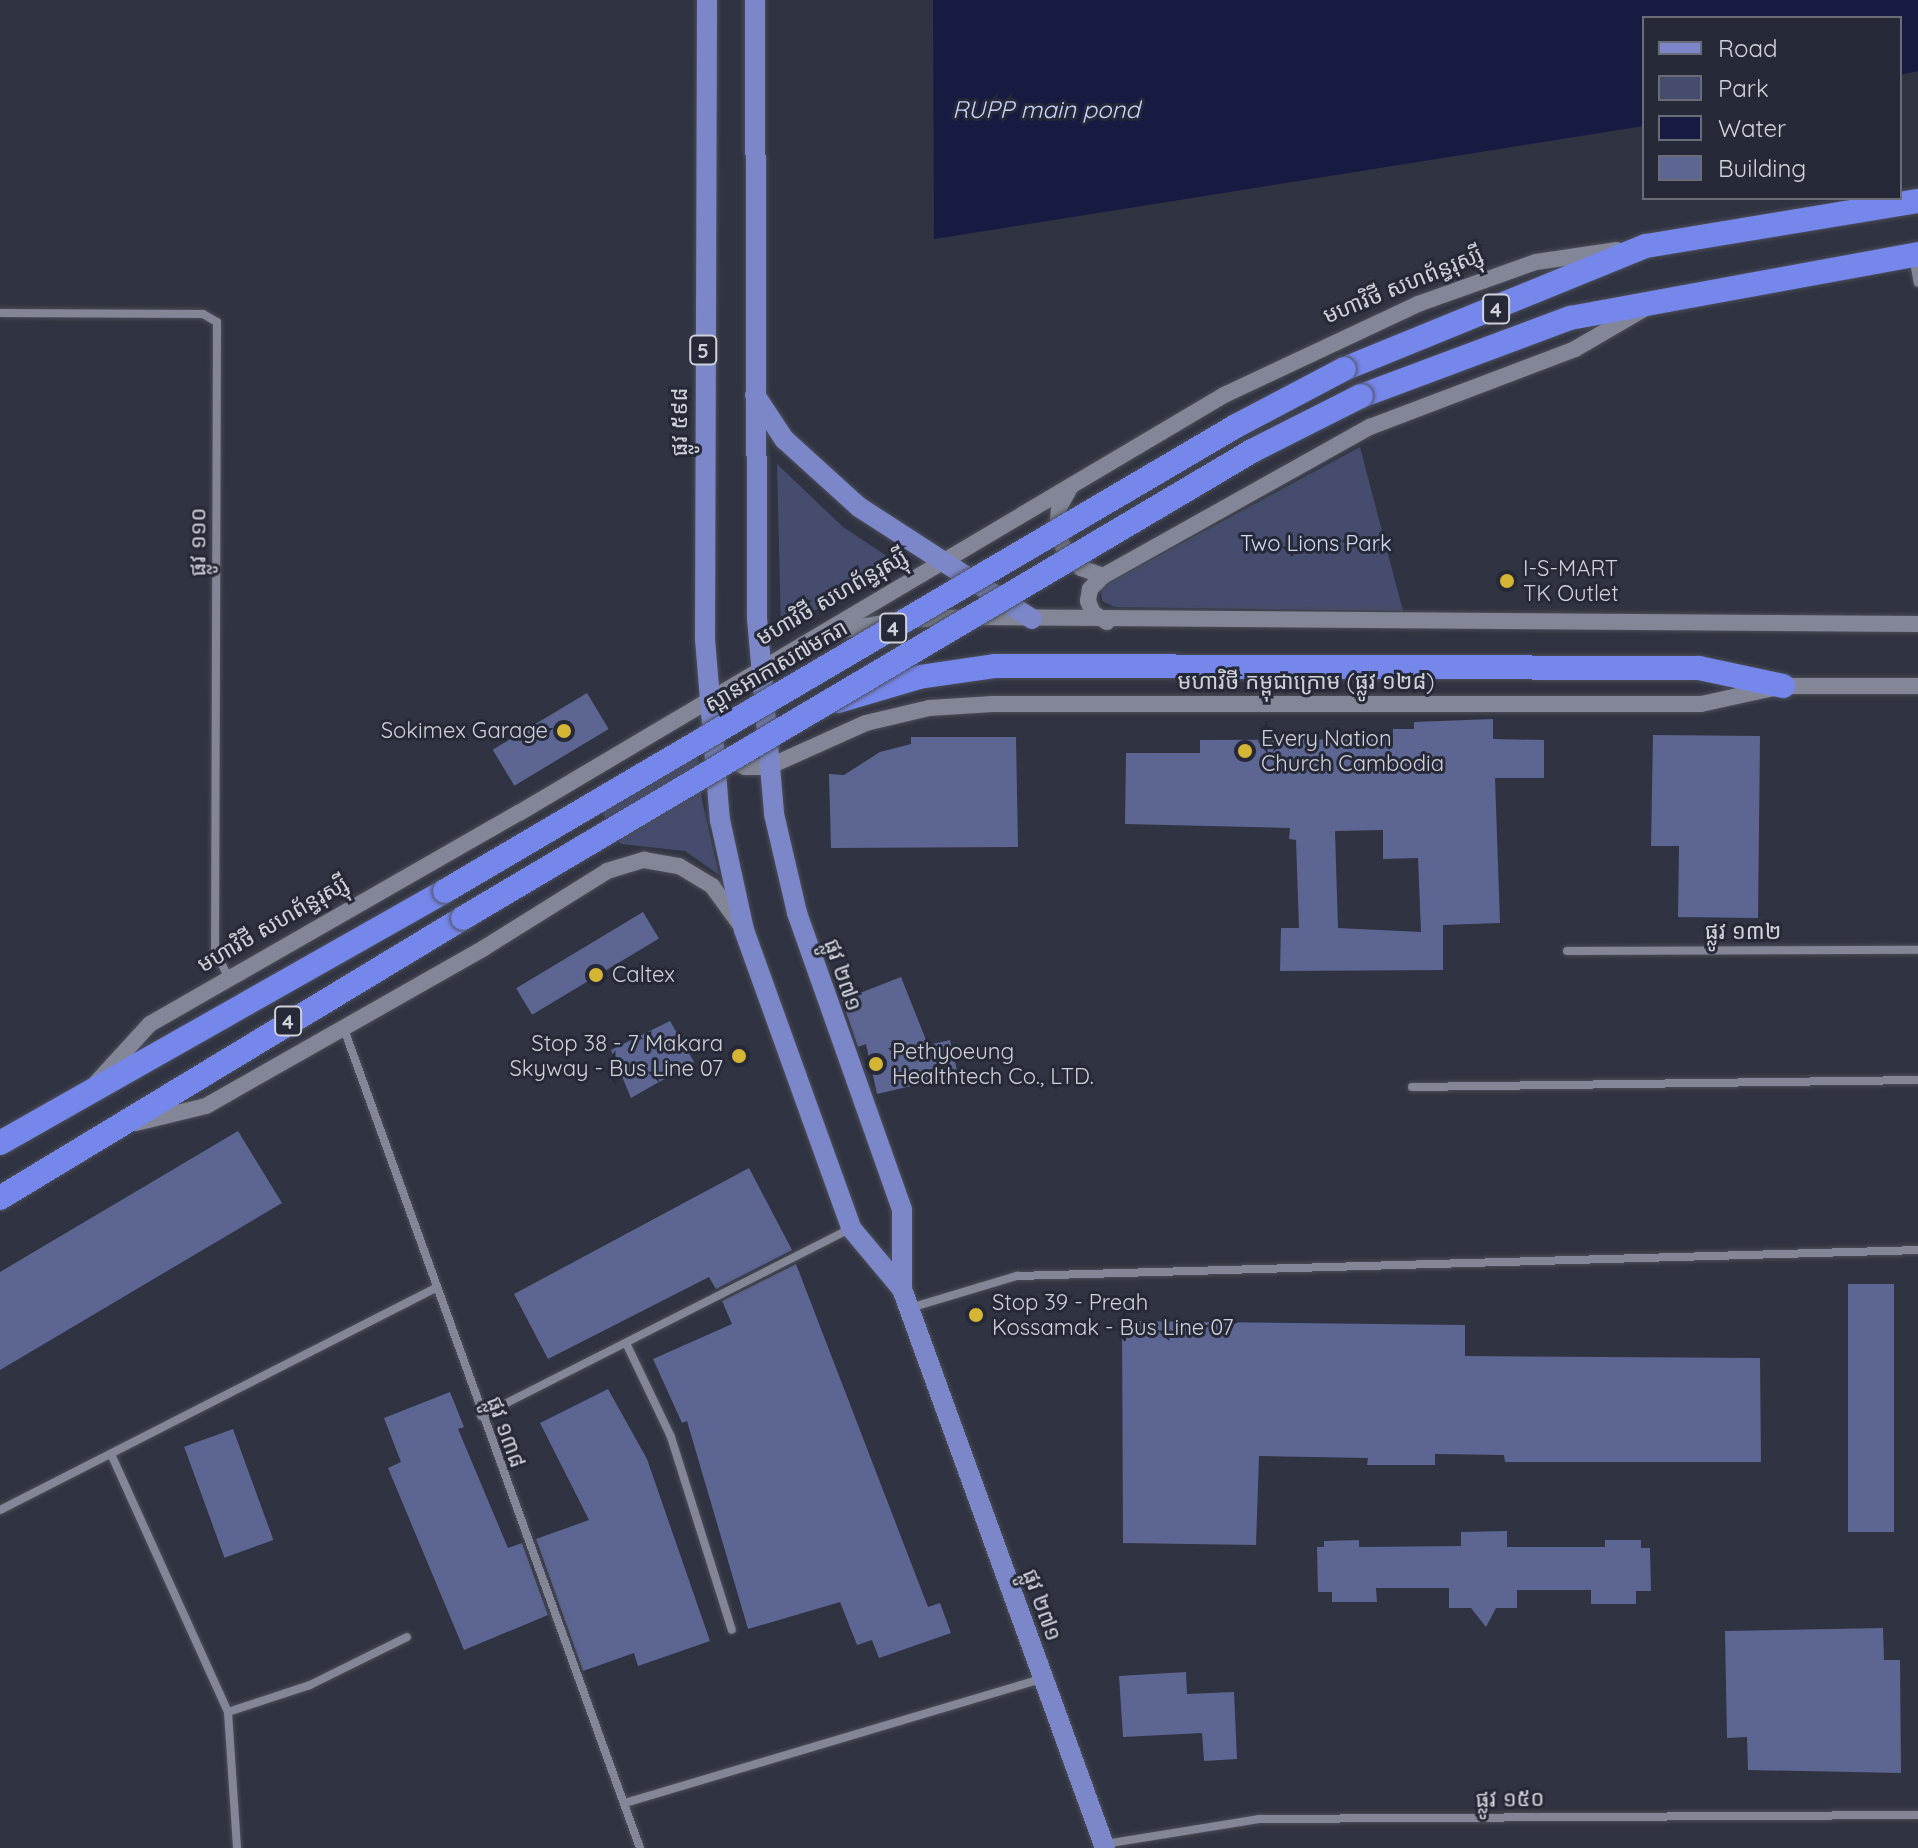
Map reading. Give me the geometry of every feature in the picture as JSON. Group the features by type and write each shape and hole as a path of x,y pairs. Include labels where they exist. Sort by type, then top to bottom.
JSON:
{"highway":[{"name":"មហាវិថី សហព័ន្ធរុស្ស៊ី","path":"1344,369 1646,246 1918,201"},
{"name":"4","path":"0,1198 463,918 1252,451 1361,396 1570,318 1916,255"},
{"name":"ស្ពានអាកាស៧មករា","path":"445,891 1222,434 1344,369"},
{"path":"820,707 919,677 994,666 1699,668 1783,686"},
{"name":"មហាវិថី សហព័ន្ធរុស្ស៊ី","path":"0,1143 91,1088 173,1049 445,891"}],"main road":[{"name":"ផ្លូវ ៥៩៨","path":"707,0 703,273 707,700"},
{"path":"755,0 754,393 759,671"},
{"name":"មហាវិថី សហព័ន្ធរុស្ស៊ី","path":"91,1088 150,1024 759,671 1224,395 1418,304 1536,262 1646,246"},
{"path":"1107,622 1093,613 1088,601 1090,589 1103,576 1370,427 1575,349 1659,300"},
{"path":"754,393 784,439 812,468 940,564 1032,619"},
{"path":"1071,485 1059,508 1061,541 1081,568 1103,576"},
{"path":"823,633 900,620 1918,624"},
{"name":"ផ្លូវ ២៧១","path":"759,671 768,767 797,913 902,1210 902,1289 1104,1846"},
{"name":"មហាវិថី កម្ពុជាក្រោម (ផ្លូវ ១២៨)","path":"768,767 866,723 929,708 1701,704 1783,686 1918,686"},
{"name":"ផ្លូវ ២៧១","path":"707,700 720,820 744,930 851,1228 902,1289"},
{"path":"711,744 736,764 768,767"},
{"path":"115,1128 206,1106 484,948 607,871 644,860 679,866 712,886 744,930"}],"street":[{"path":"1916,255 1918,283"},
{"name":"ផ្លូវ ១១០","path":"0,313 203,314 217,322 215,951 229,979"},
{"name":"ផ្លូវ ១៣២","path":"1567,951 1918,950"},
{"name":"ផ្លូវ ១៣៨","path":"343,1026 481,1416 640,1848"},
{"path":"1412,1087 1918,1080"},
{"path":"481,1416 851,1228"},
{"path":"909,1309 1017,1276 1918,1250"},
{"path":"0,1510 435,1288"},
{"path":"626,1343 671,1437 732,1630"},
{"path":"111,1454 228,1712 237,1848"},
{"path":"228,1712 310,1685 407,1637"},
{"path":"625,1803 1043,1679"},
{"name":"ផ្លូវ ១៥០","path":"1104,1846 1260,1819 1918,1815"}],"green space":[{"name":"Two Lions Park","path":"1360,447 1403,611 1115,607 1102,601 1101,589 1110,582"},
{"path":"777,464 843,527 897,563 781,630"},
{"path":"696,733 702,800 719,875 685,851 621,844 591,794"}],"water":[{"name":"RUPP main pond","path":"933,0 1918,0 1918,71 1902,75 1902,16 1642,16 1642,126 934,239"}],"building":[{"path":"587,693 609,729 514,786 493,750"},
{"path":"1493,719 1493,739 1544,740 1544,778 1495,778 1500,923 1443,925 1443,970 1280,971 1281,928 1299,928 1296,840 1289,839 1290,828 1125,824 1126,753 1200,753 1200,740 1393,739 1393,729 1414,729 1414,722","holes":["1383,830 1383,859 1418,858 1421,932 1338,928 1335,831"]},
{"path":"1653,735 1760,736 1758,918 1678,917 1679,846 1651,846"},
{"path":"911,737 1016,737 1018,847 831,848 829,774 844,775 880,752 911,744"},
{"path":"643,912 659,939 532,1015 516,988"},
{"path":"901,977 928,1045 950,1040 958,1075 877,1094 866,1044 858,1047 842,1000"},
{"path":"670,1021 694,1062 631,1098 611,1050"},
{"path":"238,1131 282,1203 0,1370 0,1272"},
{"path":"749,1168 792,1250 716,1289 709,1277 548,1359 514,1294"},
{"path":"796,1264 928,1607 940,1603 951,1633 879,1658 872,1640 857,1645 840,1602 748,1629 687,1421 682,1423 653,1359 732,1324 722,1301"},
{"path":"1848,1284 1894,1284 1894,1532 1848,1532"},
{"path":"1122,1321 1465,1325 1465,1356 1760,1358 1761,1462 1505,1462 1504,1455 1435,1454 1435,1465 1367,1465 1368,1458 1259,1456 1256,1545 1123,1543"},
{"path":"608,1389 647,1459 710,1641 638,1666 634,1653 583,1671 536,1539 589,1520 540,1423"},
{"path":"450,1392 464,1427 458,1429 508,1548 522,1543 548,1615 464,1650 388,1468 401,1462 384,1418"},
{"path":"233,1429 273,1540 224,1558 184,1447"},
{"path":"1507,1531 1507,1547 1605,1547 1605,1540 1641,1540 1641,1548 1650,1548 1651,1591 1636,1591 1636,1604 1591,1604 1591,1590 1517,1590 1517,1608 1496,1608 1486,1627 1471,1608 1449,1608 1449,1588 1376,1588 1377,1602 1332,1602 1332,1592 1318,1592 1317,1547 1324,1547 1324,1541 1359,1540 1359,1547 1461,1546 1461,1532"},
{"path":"1883,1628 1884,1660 1900,1660 1901,1773 1748,1770 1747,1737 1727,1738 1725,1631"},
{"path":"1186,1672 1187,1694 1234,1692 1237,1759 1204,1761 1202,1733 1123,1737 1119,1676"}],"place":[{"name":"I-S-MART TK Outlet","path":"1507,581"},
{"name":"Sokimex Garage","path":"564,731"},
{"name":"Every Nation Church Cambodia","path":"1245,751"},
{"name":"Caltex","path":"596,975"},
{"name":"Stop 38 - 7 Makara Skyway - Bus Line 07","path":"739,1056"},
{"name":"Pethyoeung Healthtech Co., LTD.","path":"876,1064"},
{"name":"Stop 39 - Preah Kossamak - Bus Line 07","path":"976,1315"}]}
